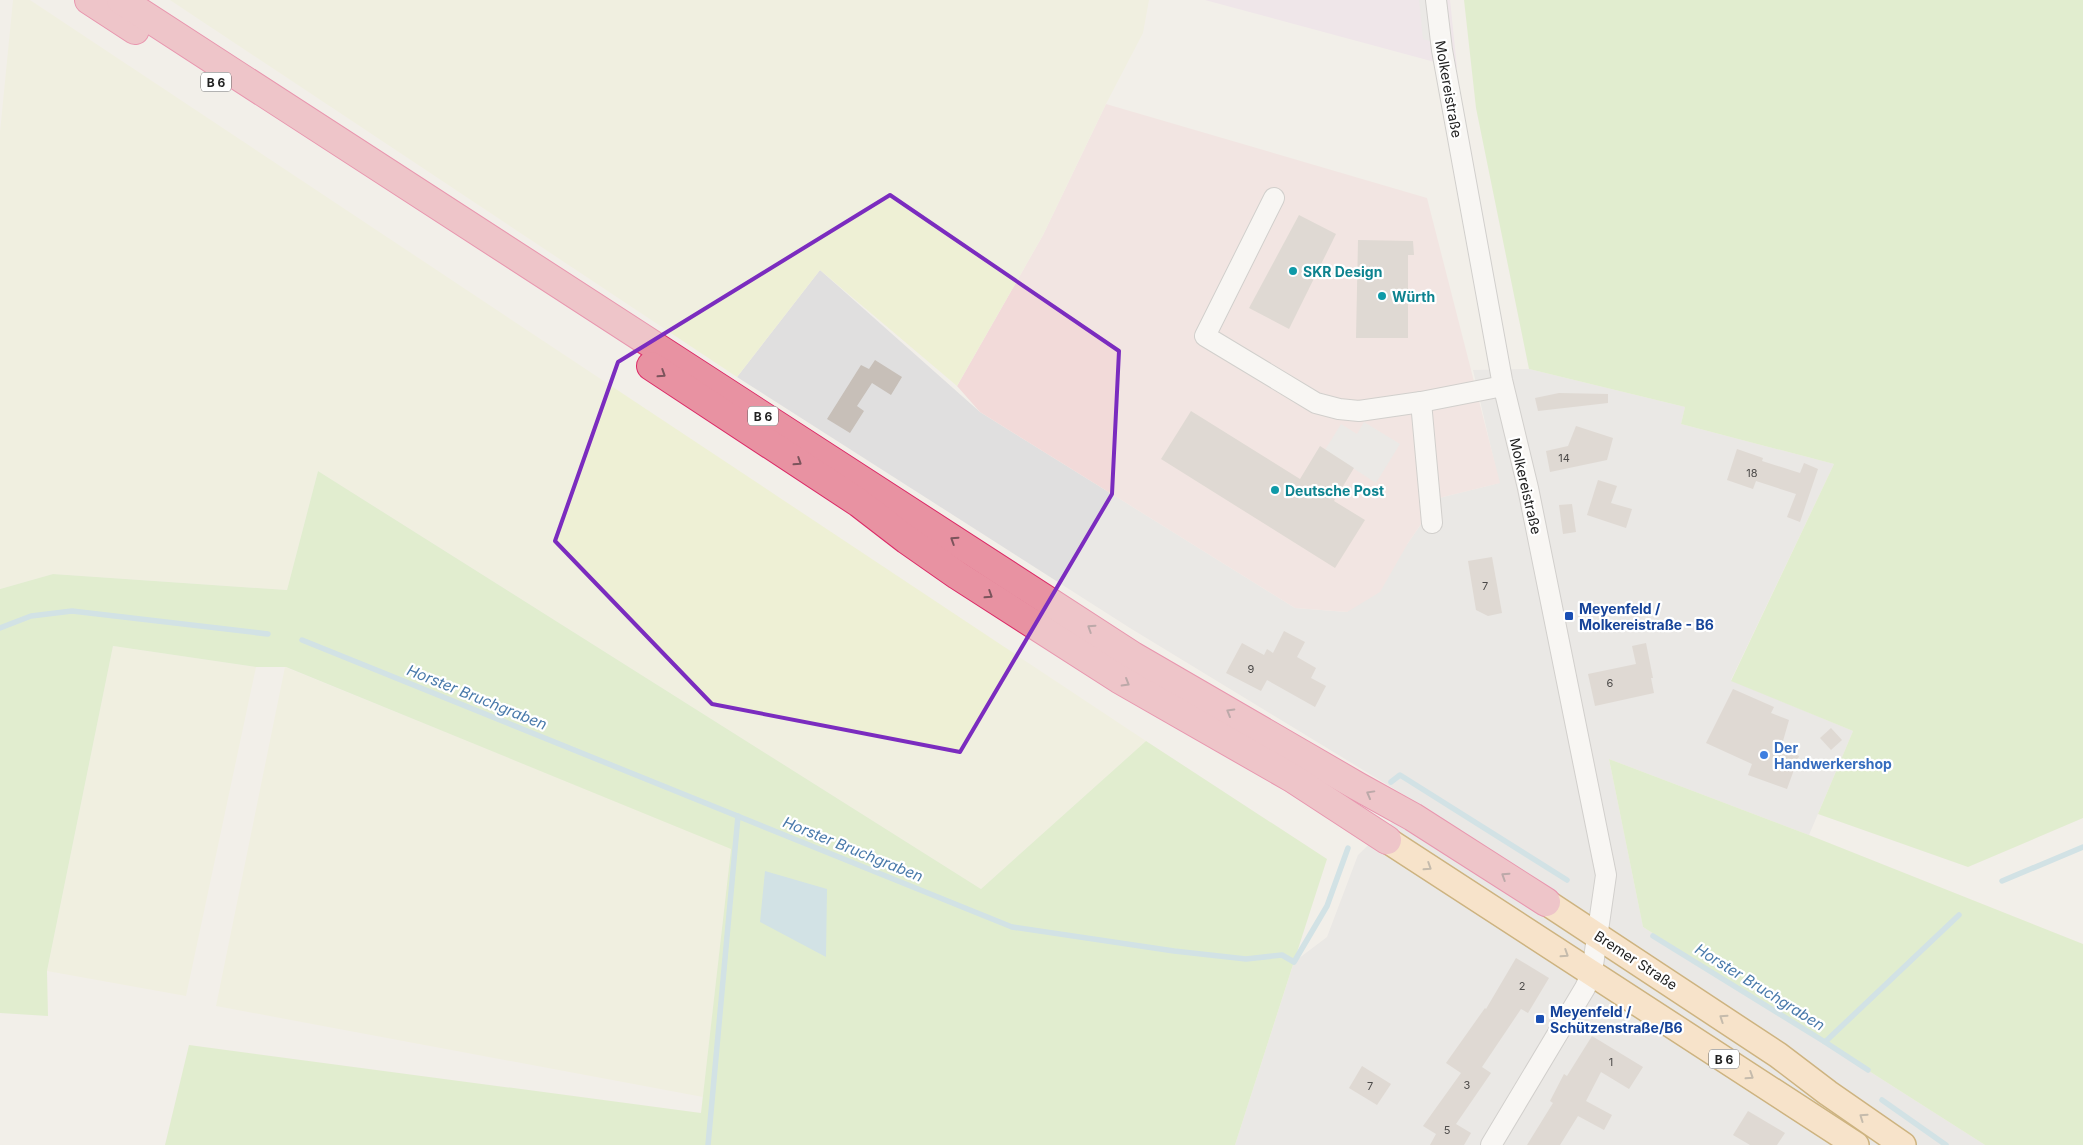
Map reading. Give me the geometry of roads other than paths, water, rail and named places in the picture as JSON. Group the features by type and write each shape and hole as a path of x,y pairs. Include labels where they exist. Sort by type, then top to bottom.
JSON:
{"highway":[{"name":"B 6","path":"89,0 859,502 907,540 957,575 1119,679 1292,778 1387,840"},
{"name":"Bremer Straße","path":"121,0 1133,656 1413,817 1546,902"}],"main road":[{"name":"B 6","path":"1387,840 1856,1145"},
{"name":"Bremer Straße","path":"1546,902 1778,1055 1828,1093 1903,1145"}],"street":[{"name":"Molkereistraße","path":"1436,0 1443,58 1503,386 1530,497 1606,875 1592,972 1585,988 1491,1145"},
{"path":"1274,198 1205,336 1316,402 1339,409 1360,410 1421,402 1503,386"},
{"path":"1421,402 1432,523"}],"water":[{"path":"765,871 827,889 826,957 760,922"}],"waterway":[{"name":"Horster Bruchgraben","path":"0,628 31,616 72,611 268,634"},
{"name":"Horster Bruchgraben","path":"302,640 1012,927 1174,951 1246,959 1282,955 1294,962 1327,906 1348,848"},
{"name":"Horster Bruchgraben","path":"1391,782 1400,775 1567,880"},
{"path":"708,1145 738,816"},
{"name":"Horster Bruchgraben","path":"2002,881 2083,847"},
{"name":"Horster Bruchgraben","path":"1653,936 1825,1042 1959,915"},
{"path":"1825,1042 1868,1070"},
{"path":"1882,1100 1946,1145"}],"place":[{"name":"SKR Design","path":"1293,271"},
{"name":"Würth","path":"1382,296"},
{"name":"Deutsche Post","path":"1275,490"},
{"name":"Meyenfeld / Molkereistraße - B6","path":"1569,616"},
{"name":"Der Handwerkershop","path":"1764,755"},
{"name":"Meyenfeld / Schützenstraße/B6","path":"1540,1019"}]}
